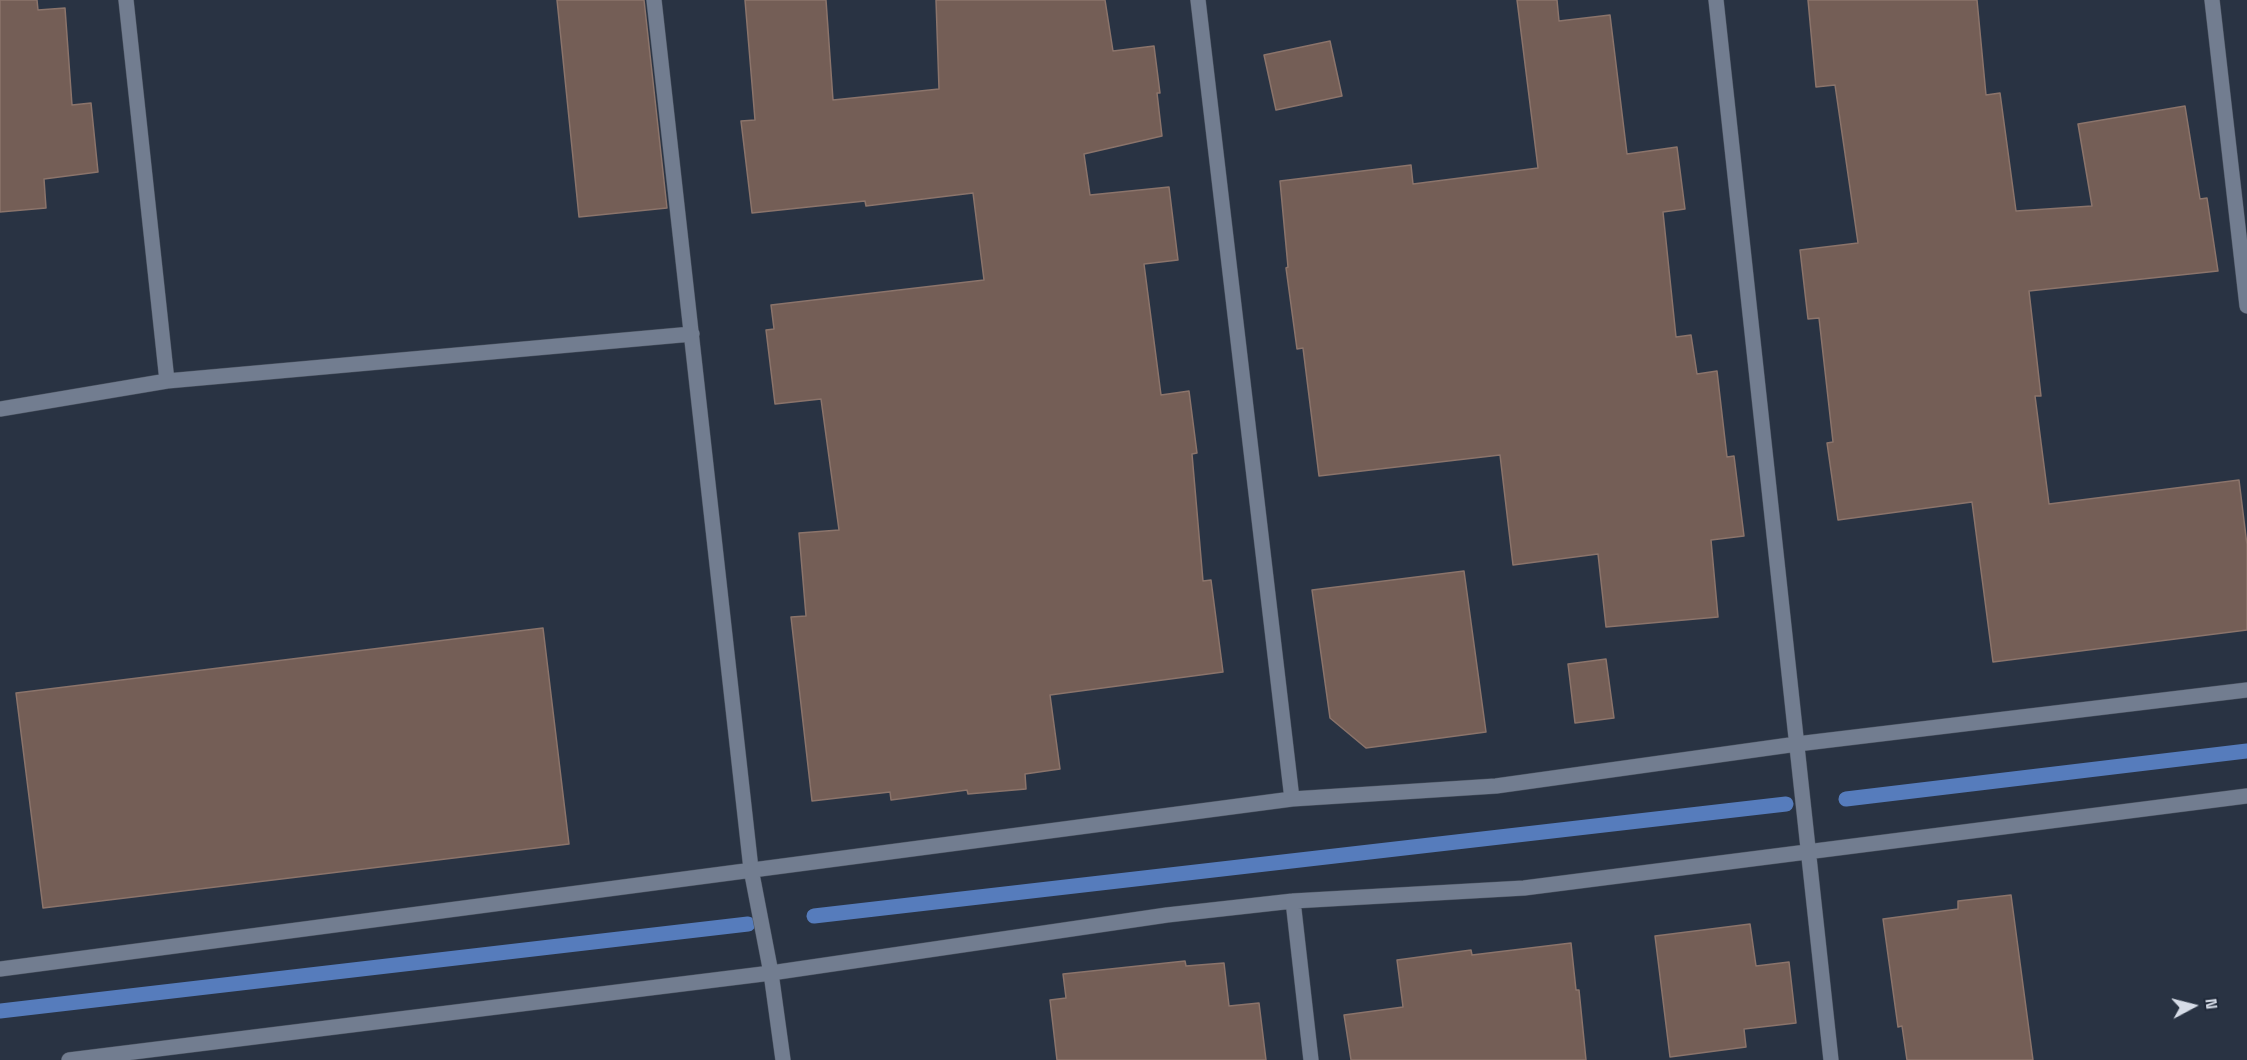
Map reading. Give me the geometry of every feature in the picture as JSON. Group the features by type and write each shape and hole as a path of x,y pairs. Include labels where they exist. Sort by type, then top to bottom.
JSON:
{"street":[{"path":"126,0 167,381"},
{"path":"654,0 751,869 771,973 783,1060"},
{"path":"1198,0 1292,799"},
{"path":"1716,0 1831,1060"},
{"path":"2212,0 2247,306"},
{"path":"0,409 167,381 692,334"},
{"path":"0,969 1292,799 1496,786 1797,744 2247,690"},
{"path":"69,1060 771,973 1167,915 1293,901 1524,888 2247,796"},
{"path":"1293,901 1311,1060"}],"building":[{"path":"0,0 37,0 38,10 65,8 72,105 91,103 98,172 44,179 46,208 0,212"},
{"path":"557,0 644,0 667,208 579,217"},
{"path":"745,0 826,0 833,100 939,89 936,0 1105,0 1113,51 1154,46 1160,93 1157,93 1162,136 1084,154 1090,195 1169,187 1178,260 1144,264 1161,395 1189,391 1197,453 1192,454 1203,581 1211,580 1223,672 1050,695 1060,769 1025,774 1026,789 968,794 967,790 891,800 890,792 812,801 791,617 806,616 799,533 839,530 821,399 775,404 766,330 774,329 771,305 984,280 973,193 866,206 865,201 752,213 741,121 755,120"},
{"path":"1517,0 1557,0 1559,21 1610,15 1627,154 1677,147 1685,209 1663,212 1676,337 1691,335 1697,374 1717,371 1727,457 1734,456 1744,536 1711,540 1718,617 1606,627 1598,554 1513,565 1500,455 1319,476 1303,348 1297,349 1286,268 1288,267 1280,181 1411,165 1413,184 1538,168"},
{"path":"1808,0 1977,0 1986,95 2000,93 2016,211 2092,206 2078,124 2185,106 2200,199 2207,198 2218,271 2029,291 2041,396 2035,396 2049,504 2239,480 2247,545 2247,630 1993,662 1972,502 1838,520 1827,443 1833,442 1819,318 1808,319 1800,250 1858,243 1835,85 1816,87"},
{"path":"1330,41 1342,96 1276,110 1264,55"},
{"path":"1464,571 1486,732 1366,748 1330,718 1312,590"},
{"path":"543,628 569,844 43,908 16,693"},
{"path":"1606,659 1614,718 1575,723 1568,664"},
{"path":"2011,895 2033,1060 1907,1060 1902,1026 1898,1027 1883,919 1958,909 1958,901"},
{"path":"1750,924 1756,966 1789,962 1796,1023 1744,1029 1746,1047 1670,1057 1655,936"},
{"path":"1571,943 1576,990 1579,990 1586,1060 1351,1060 1344,1015 1403,1007 1397,960 1471,950 1472,955"},
{"path":"1185,961 1186,966 1224,963 1229,1006 1259,1003 1266,1060 1057,1060 1050,1000 1066,998 1063,974"}],"waterway":[{"path":"1846,799 2247,751"},
{"path":"814,916 1786,804"},
{"path":"0,1011 748,924"}]}
